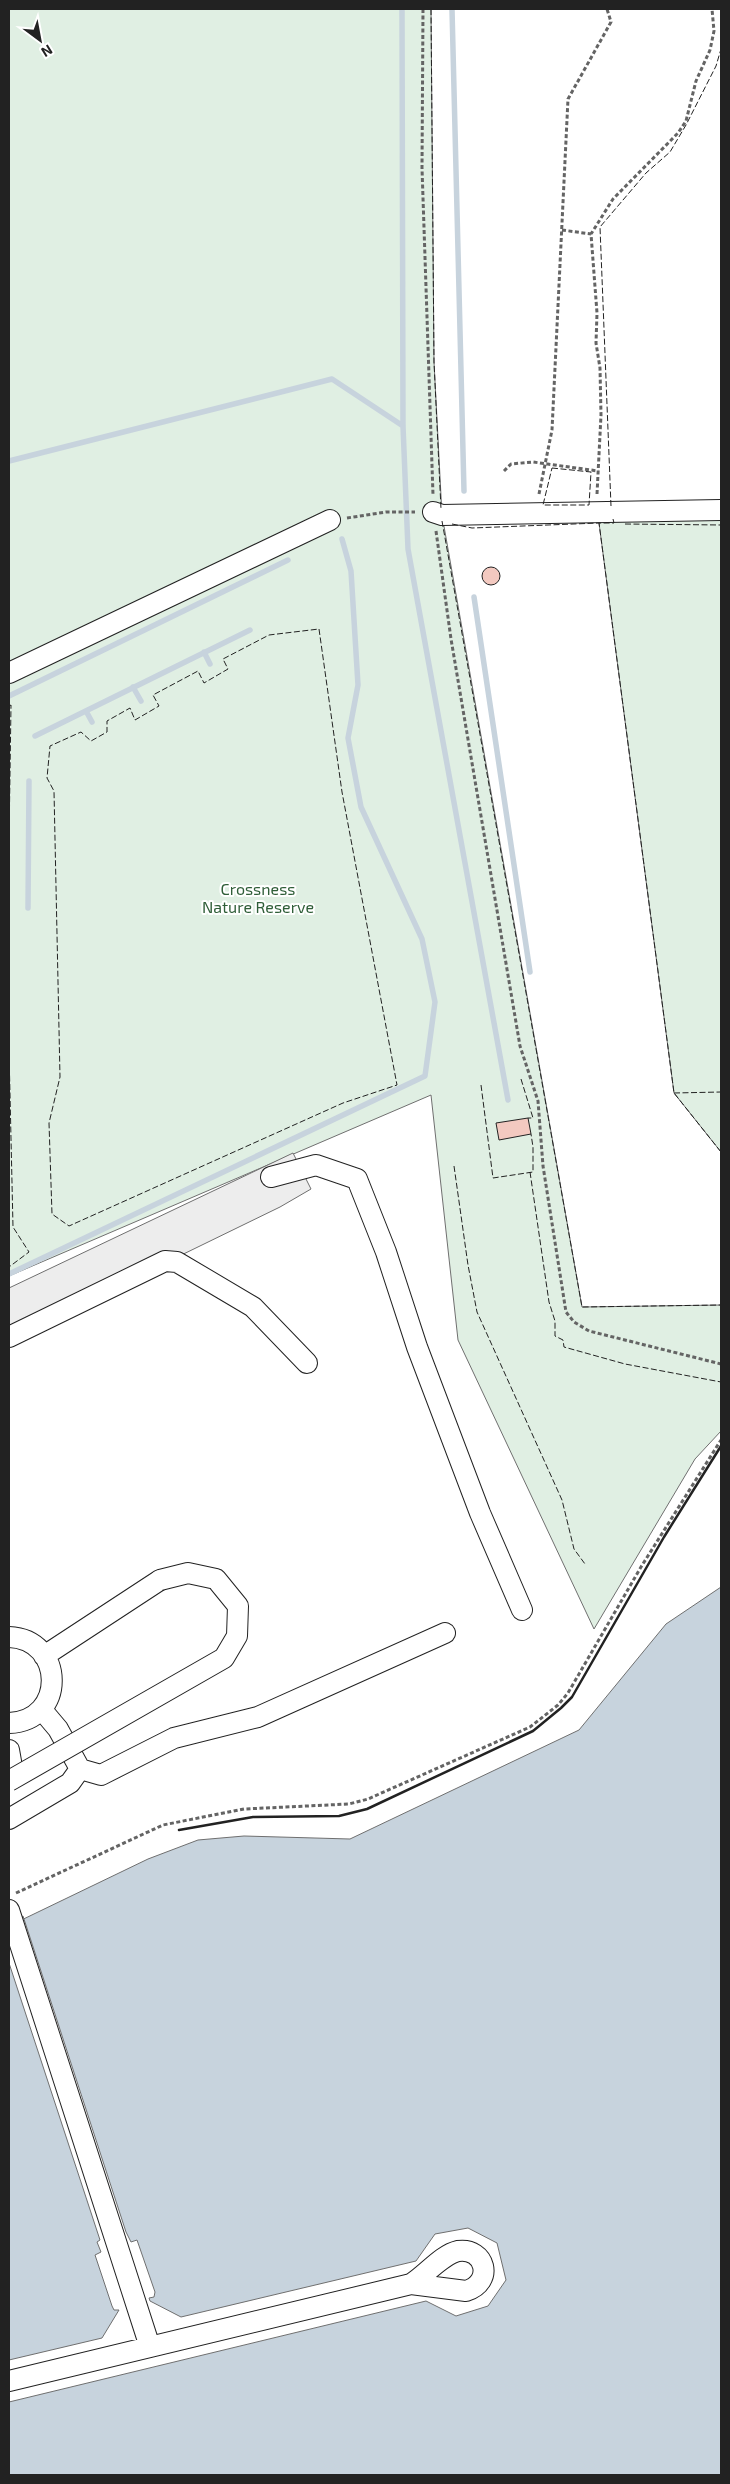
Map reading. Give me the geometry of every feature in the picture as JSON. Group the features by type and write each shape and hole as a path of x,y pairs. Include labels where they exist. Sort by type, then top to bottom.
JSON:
{"lane":[{"path":"433,512 442,515 721,510"},
{"path":"9,673 330,520"},
{"path":"271,1177 316,1165 357,1178 386,1252 417,1347 480,1513 522,1610"},
{"path":"9,1337 166,1261 177,1262 254,1307 307,1363"},
{"path":"9,1781 224,1658 237,1636 238,1606 216,1579 188,1572 160,1580 44,1656"},
{"path":"42,1710 58,1729 80,1769 101,1775 174,1738 258,1717 445,1633"},
{"path":"9,1637 34,1644 44,1656 52,1672 51,1693 42,1710 30,1717 9,1723"},
{"path":"9,1750 12,1767 9,1769"},
{"path":"9,1819 70,1783 80,1769"},
{"path":"11,1902 150,2347"},
{"path":"9,2381 410,2284"}],"path":[{"path":"423,9 422,168 433,512 451,639 520,1046 538,1101 543,1166 566,1312 574,1322 589,1331 721,1364"},
{"path":"536,512 536,503 552,430 568,99 611,22 607,9"},
{"path":"596,512 600,368 596,343 597,313 591,234 613,199 678,133 686,121 696,81 710,50 714,31 712,9"},
{"path":"561,230 591,234"},
{"path":"504,471 511,464 532,462 598,471"},
{"path":"330,520 386,512 433,512"},
{"path":"11,1902 163,1825 244,1809 349,1804 368,1799 530,1727 558,1705 568,1694 641,1567 721,1440"}],"green space":[{"name":"Crossness Nature Reserve","path":"9,9 431,9 434,362 442,515 582,1307 721,1305 721,1431 695,1459 594,1629 458,1340 431,1095 9,1276"},
{"path":"721,514 721,1152 674,1093 599,523 604,517"}],"shaded area":[{"path":"293,1153 311,1189 280,1207 9,1339 9,1288"},
{"path":"721,1587 721,2475 9,2475 9,1926 148,1859 198,1840 244,1836 350,1839 579,1730 666,1624"}],"pier":[{"path":"23,1916 126,2232 131,2242 137,2240 155,2292 154,2297 149,2298 150,2301 181,2317 416,2261 435,2234 468,2228 497,2243 506,2280 488,2306 456,2316 426,2301 9,2402 9,2360 102,2338 119,2310 114,2310 112,2306 95,2255 101,2252 97,2242 100,2240 9,1963 9,1923"}],"building":[{"path":"491,567 497,570 500,576 497,582 491,585 485,582 482,576 485,570"},
{"path":"528,1118 531,1134 499,1140 496,1123"}],"waterway":[{"path":"402,9 403,426 408,549 508,1100"},
{"path":"452,9 464,491"},
{"path":"9,461 332,379 403,426"},
{"path":"9,1274 425,1076 435,1002 422,939 361,807 348,738 358,685 351,571 342,539"},
{"path":"9,696 288,560"},
{"path":"474,597 530,972"},
{"path":"35,736 250,630"},
{"path":"204,652 210,664"},
{"path":"133,687 141,701"},
{"path":"86,711 92,722"},
{"path":"28,908 29,781"}],"fence":[{"path":"431,9 434,362 441,509"},
{"path":"611,506 600,227 646,173 670,152 716,66 721,49"},
{"path":"552,468 591,472 589,505 543,505 552,468"},
{"path":"613,519 614,523 599,523 674,1093 721,1152"},
{"path":"442,521 582,1307 721,1305"},
{"path":"452,524 472,528 599,523"},
{"path":"625,524 721,525"},
{"path":"319,629 342,792 397,1085 343,1103 69,1226 52,1214 49,1123 60,1077 54,791 47,778 50,746 81,732 91,741 107,732 107,721 130,708 135,720 159,706 153,695 198,671 204,683 228,669 223,659 269,635 319,629"},
{"path":"9,706 11,705 9,841"},
{"path":"9,1050 13,1227 29,1252 9,1267"},
{"path":"521,1079 533,1118 528,1118"},
{"path":"481,1085 493,1178 533,1172 531,1134"},
{"path":"674,1093 721,1092"},
{"path":"454,1166 468,1265 477,1312 562,1500 574,1549 585,1564"},
{"path":"530,1172 549,1302 555,1321 555,1336 563,1340 564,1347 625,1364 721,1382"}],"wall":[{"path":"179,1830 253,1817 339,1816 367,1809 533,1731 572,1697 664,1537 721,1446"}]}
